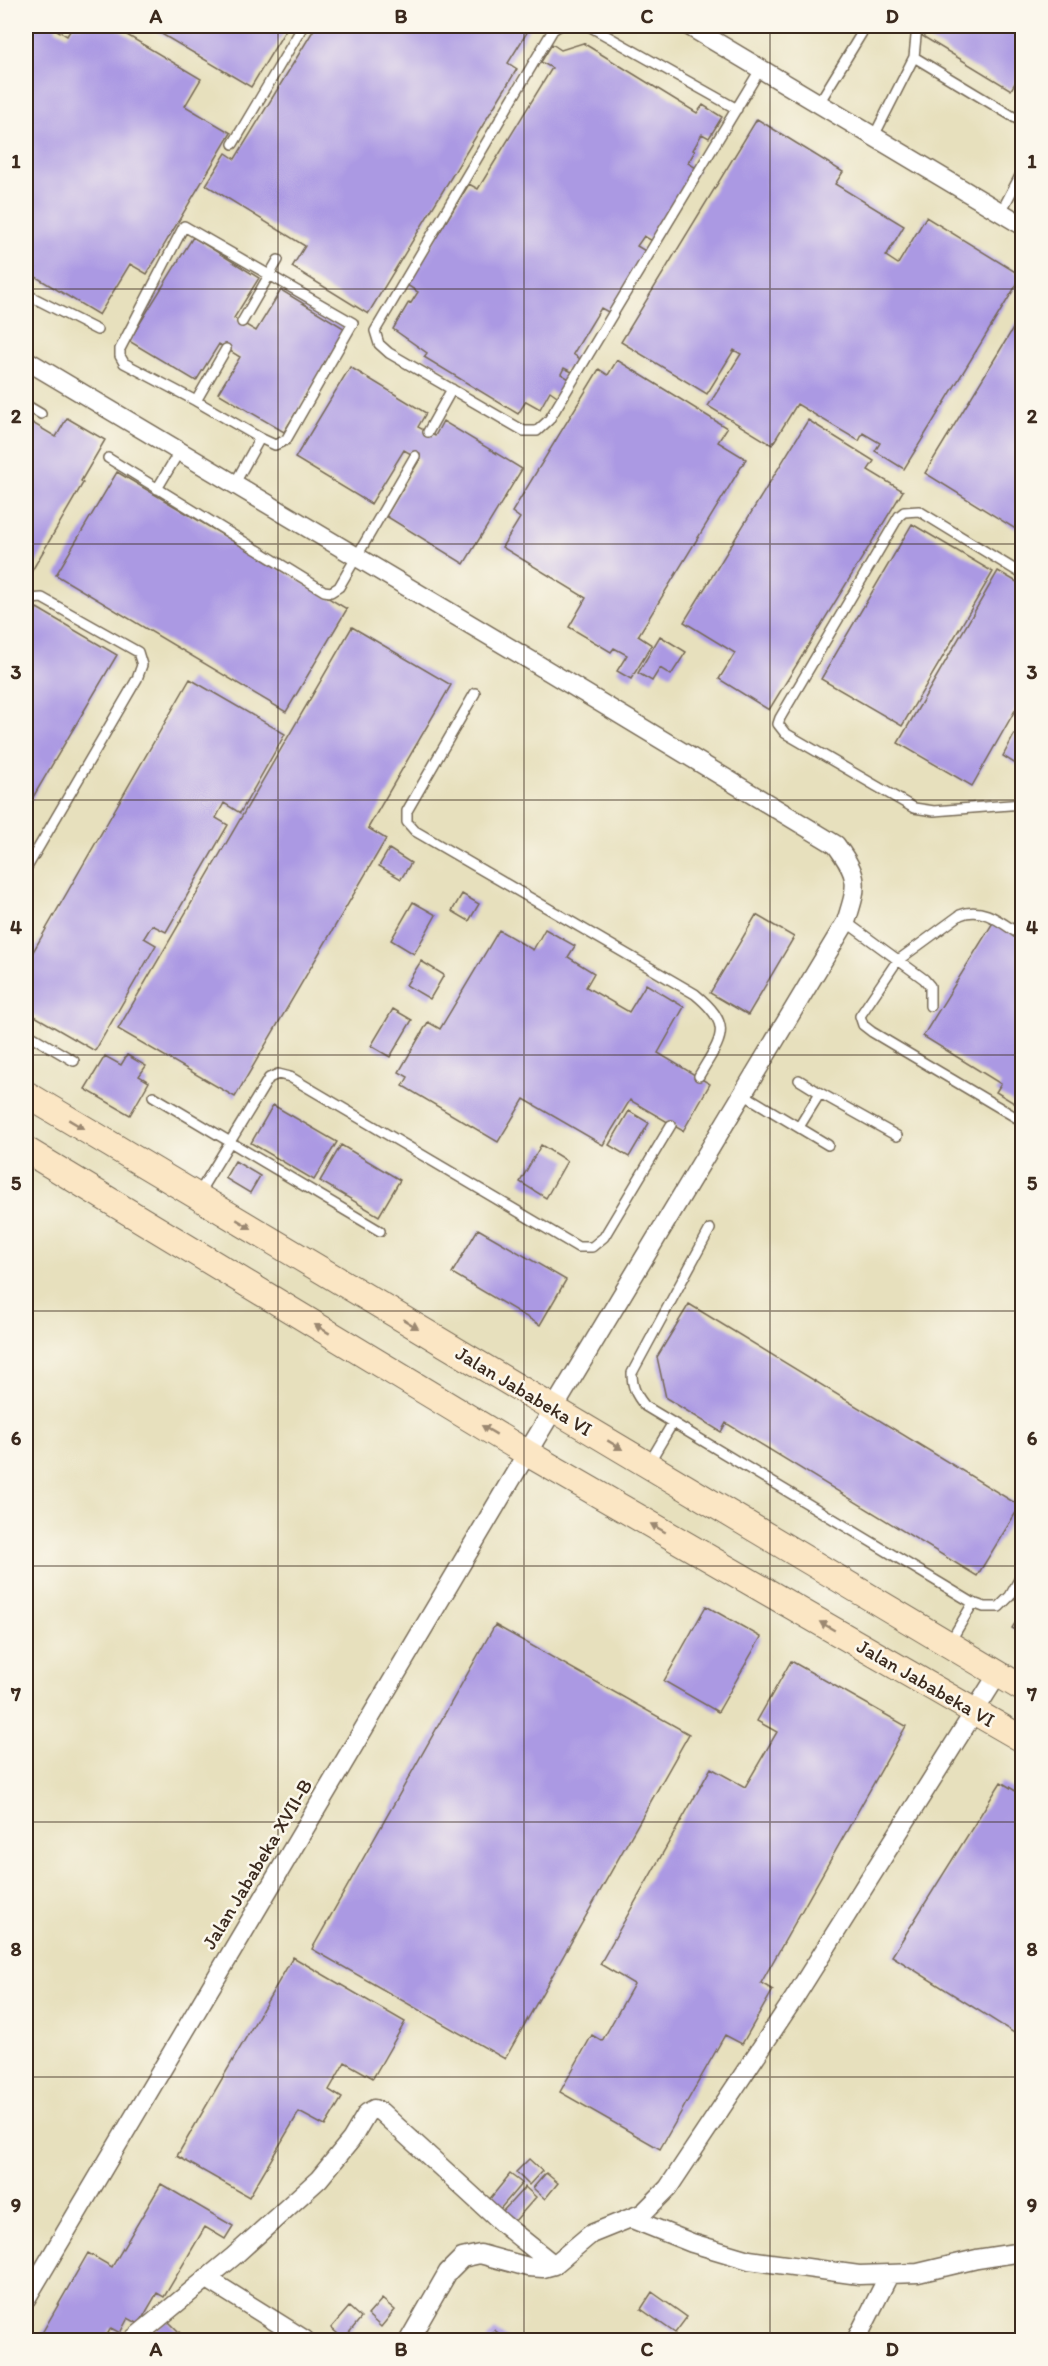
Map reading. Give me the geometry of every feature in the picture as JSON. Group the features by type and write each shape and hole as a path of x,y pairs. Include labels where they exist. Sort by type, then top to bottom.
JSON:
{"street":[{"path":"689,26 1023,225"},
{"name":"Jalan Jababeka XVII-B","path":"26,360 235,483 356,558 836,845 850,864 856,879 855,894 846,922 527,1453 26,2299"},
{"name":"Jalan Jababeka VI","path":"26,1094 1023,1688"},
{"name":"Jalan Jababeka VI","path":"26,1150 527,1453 1023,1739"},
{"path":"409,2340 448,2272 462,2258 480,2254 528,2267 543,2268 554,2265 591,2234 632,2219 655,2202 683,2167 795,1997 998,1674"},
{"path":"132,2340 234,2256 319,2179 351,2140 367,2113 374,2109 381,2112 504,2224 554,2265"},
{"path":"632,2219 692,2243 748,2260 859,2275 918,2273 977,2259 1023,2252"},
{"path":"856,2340 889,2275"},
{"path":"206,2278 305,2340"}],"lane":[{"path":"233,144 303,26"},
{"path":"559,26 547,40 375,331 379,344 389,353 524,431 537,431 549,420 761,68"},
{"path":"589,26 737,109"},
{"path":"819,103 866,26"},
{"path":"874,136 914,57 917,26"},
{"path":"914,57 1023,122"},
{"path":"1001,212 1023,172"},
{"path":"184,226 350,321 352,326 286,440 275,445 196,401 124,363 120,356 120,349 184,226"},
{"path":"242,322 278,260"},
{"path":"26,294 97,330"},
{"path":"196,401 226,349"},
{"path":"428,432 452,389"},
{"path":"26,405 41,414"},
{"path":"235,483 260,438"},
{"path":"157,489 179,452"},
{"path":"108,459 324,591 331,592 339,587 415,456"},
{"path":"1023,573 919,511 904,512 899,516 778,724 785,733 914,808 934,811 1023,804"},
{"path":"26,603 30,599 42,598 138,652 142,665 137,679 26,869"},
{"path":"475,693 407,811 407,822 415,831 695,994 707,1004 721,1025 720,1040 699,1076"},
{"path":"1023,936 987,914 969,912 952,920 897,961 860,1016 862,1025 1023,1121"},
{"path":"846,922 930,986 930,1006"},
{"path":"26,1033 74,1061"},
{"path":"197,1196 269,1078 278,1074 290,1077 578,1247 592,1247 604,1237 671,1125"},
{"path":"799,1080 897,1136"},
{"path":"799,1127 820,1093"},
{"path":"743,1094 828,1145"},
{"path":"153,1096 380,1231"},
{"path":"710,1228 632,1373 632,1384 645,1406 973,1603 984,1607 999,1607 1010,1596 1023,1574"},
{"path":"648,1465 672,1424"},
{"path":"949,1644 973,1603"}],"building":[{"path":"26,26 57,26 55,29 67,36 73,26 112,26 201,79 185,106 231,133 147,274 130,264 99,315 26,271"},
{"path":"148,26 288,26 251,87"},
{"path":"316,26 531,26 508,63 517,69 368,314 292,267 305,246 206,185 226,153 235,159"},
{"path":"924,26 1022,26 1022,71 1011,90 919,34"},
{"path":"583,43 697,113 703,105 722,117 709,138 702,134 693,150 695,151 688,163 698,169 654,242 644,236 637,246 647,252 610,313 601,308 573,354 580,359 572,372 564,368 561,374 571,380 560,398 550,391 540,409 526,401 518,414 424,357 427,353 393,329 409,302 411,303 418,292 407,285 469,184 478,189 552,68 541,62 552,44 561,50"},
{"path":"757,119 843,172 835,184 904,226 886,256 898,264 926,217 1022,276 904,469 875,451 880,443 863,433 859,441 797,404 772,445 708,406 741,354 734,350 707,394 621,342"},
{"path":"193,237 259,278 234,318 256,331 281,290 347,330 284,432 218,393 240,357 219,344 196,381 129,341"},
{"path":"1022,314 1022,533 925,473"},
{"path":"617,360 727,428 718,442 746,459 638,636 652,645 631,679 617,671 627,655 614,648 611,652 569,627 586,598 502,547 520,518 512,512 599,369 608,375"},
{"path":"350,367 426,413 418,427 435,436 443,421 522,469 464,564 386,516 420,459 404,450 371,504 295,458"},
{"path":"67,418 105,440 81,481 83,483 26,581 26,419 56,437"},
{"path":"808,420 874,461 868,470 903,491 769,710 719,679 735,653 684,622"},
{"path":"117,472 347,609 286,712 56,575"},
{"path":"912,524 993,572 902,726 821,679"},
{"path":"998,571 1022,585 1022,698 972,786 898,743"},
{"path":"37,608 117,655 26,809 26,627"},
{"path":"352,627 451,685 368,828 386,839 235,1097 118,1029"},
{"path":"660,636 686,652 671,675 660,668 652,681 638,673"},
{"path":"190,679 285,734 240,813 224,803 216,818 228,825 166,932 152,925 144,938 156,945 95,1051 26,1011 26,964"},
{"path":"1022,720 1022,768 1003,756"},
{"path":"389,849 411,863 401,879 379,866"},
{"path":"462,894 479,904 469,921 452,911"},
{"path":"413,902 436,915 414,954 391,940"},
{"path":"756,915 794,937 748,1015 710,993"},
{"path":"994,921 1022,938 1022,1108 996,1092 1001,1084 923,1036"},
{"path":"545,929 575,946 568,957 594,973 586,987 629,1012 646,984 684,1007 658,1053 710,1084 683,1131 630,1100 603,1145 524,1099 498,1142 403,1086 408,1077 399,1072 428,1022 440,1029 499,930 533,950"},
{"path":"421,961 444,975 430,999 406,985"},
{"path":"393,1009 412,1020 390,1057 371,1046"},
{"path":"127,1055 146,1066 139,1076 149,1082 130,1115 85,1089 105,1056 121,1065"},
{"path":"273,1105 337,1142 314,1180 251,1143"},
{"path":"629,1111 649,1123 629,1157 609,1145"},
{"path":"341,1145 400,1180 379,1216 320,1181"},
{"path":"541,1145 567,1161 546,1198 520,1182"},
{"path":"235,1161 260,1176 250,1193 225,1178"},
{"path":"478,1229 566,1280 540,1325 452,1273"},
{"path":"689,1304 1020,1506 977,1576 726,1423 721,1432 666,1398 657,1357"},
{"path":"706,1606 761,1637 718,1712 664,1681"},
{"path":"1022,1612 1022,1634 1012,1628"},
{"path":"495,1625 689,1734 505,2059 312,1949"},
{"path":"791,1661 906,1726 761,1983 773,1990 742,2044 725,2035 660,2149 560,2092 592,2035 602,2041 634,1984 600,1964 711,1768 745,1787 777,1732 757,1721"},
{"path":"1001,1782 1022,1795 1022,2038 892,1956"},
{"path":"293,1957 405,2022 373,2078 345,2062 329,2090 342,2098 325,2126 299,2112 249,2197 177,2156"},
{"path":"529,2159 542,2171 529,2185 516,2172"},
{"path":"546,2173 558,2183 545,2199 533,2188"},
{"path":"510,2174 522,2183 500,2209 489,2200"},
{"path":"161,2184 233,2226 225,2239 205,2227 164,2297 157,2293 139,2324 128,2318 120,2333 111,2328 104,2340 38,2340 88,2253 112,2267"},
{"path":"525,2187 536,2197 514,2222 502,2212"},
{"path":"652,2292 687,2317 675,2333 641,2309"},
{"path":"382,2299 395,2310 381,2327 368,2315"},
{"path":"349,2307 361,2318 344,2339 331,2328"},
{"path":"167,2320 187,2340 154,2340 150,2336"},
{"path":"494,2330 509,2340 486,2340"}]}
